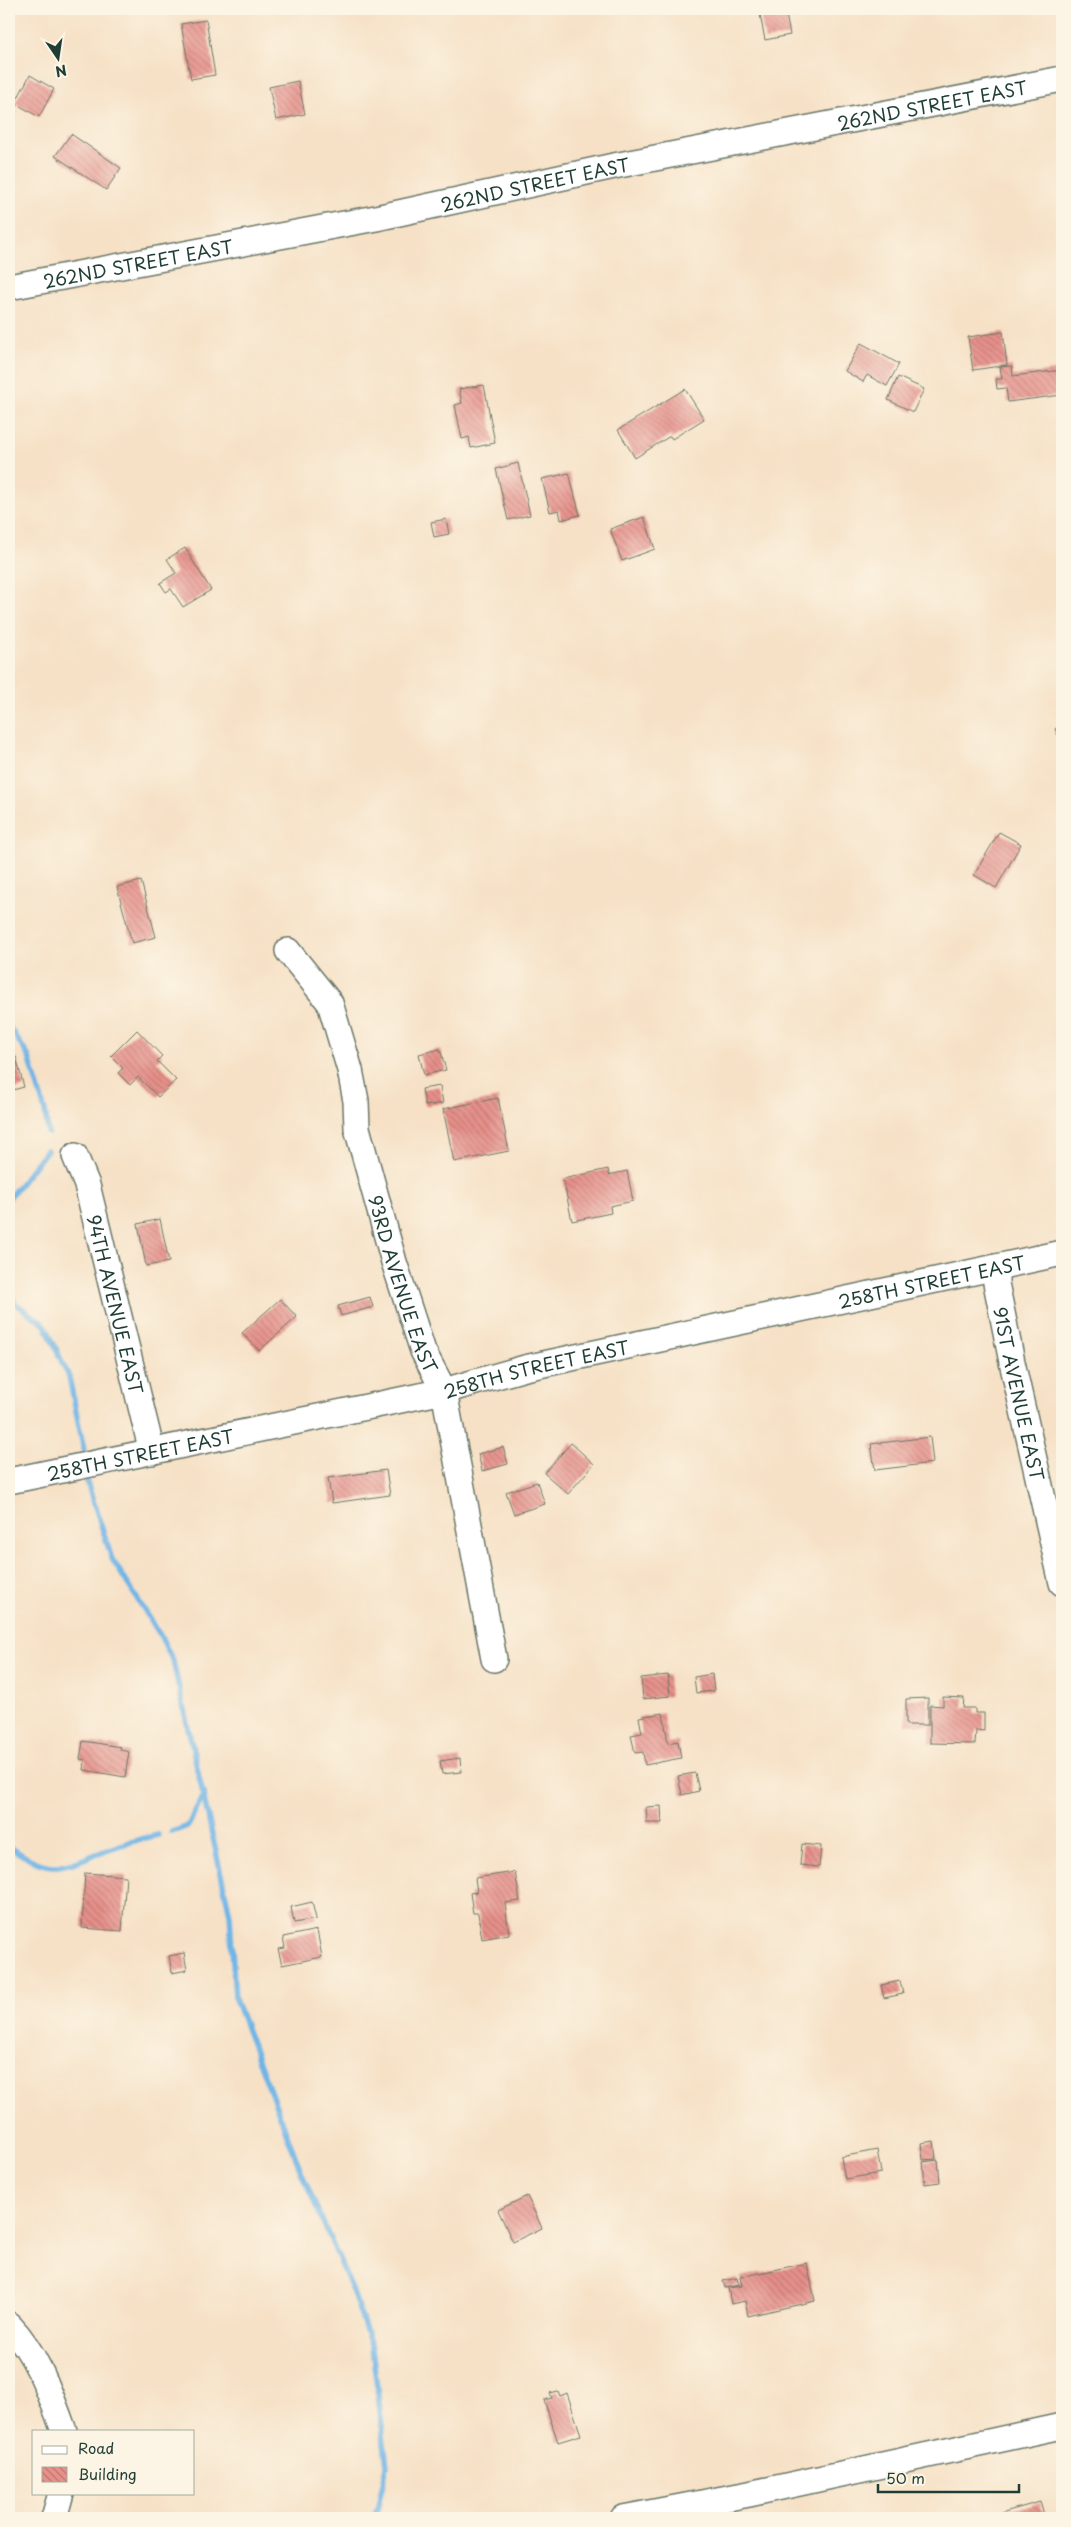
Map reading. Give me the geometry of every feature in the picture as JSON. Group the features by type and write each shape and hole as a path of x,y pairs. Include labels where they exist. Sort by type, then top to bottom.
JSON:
{"street":[{"name":"262ND STREET EAST","path":"9,287 376,218 614,166 1062,79"},
{"name":"93RD AVENUE EAST","path":"288,951 330,1003 350,1070 356,1101 357,1128 394,1262 423,1351 444,1392 494,1659"},
{"name":"94TH AVENUE EAST","path":"74,1156 87,1185 152,1452"},
{"name":"258TH STREET EAST","path":"9,1481 444,1392 524,1368 1062,1253"},
{"name":"91ST AVENUE EAST","path":"996,1267 996,1283 1008,1342 1062,1583"},
{"path":"9,2325 24,2342 43,2377 64,2430"},
{"path":"623,2518 749,2494 1062,2426"},
{"path":"54,2518 60,2494"}],"building":[{"path":"759,9 785,9 790,35 765,40"},
{"path":"206,20 215,75 191,79 181,24"},
{"path":"30,75 54,89 39,117 15,103"},
{"path":"298,81 305,114 276,120 269,87"},
{"path":"71,134 121,168 106,190 55,156"},
{"path":"1003,332 1007,365 973,370 968,337"},
{"path":"861,343 899,364 887,386 867,375 863,382 845,371"},
{"path":"1012,366 1013,376 1062,370 1062,395 1008,402 1006,388 997,389 996,379 1002,379 1000,367"},
{"path":"898,377 924,389 913,412 888,400"},
{"path":"484,385 495,443 471,448 469,437 462,439 455,405 462,403 459,389"},
{"path":"685,389 704,419 672,439 670,436 635,458 618,430"},
{"path":"518,463 530,515 508,520 496,469"},
{"path":"569,473 580,515 561,520 559,510 550,512 542,479"},
{"path":"644,517 655,549 622,561 610,529"},
{"path":"446,519 449,534 434,537 431,522"},
{"path":"185,548 211,590 183,607 171,589 166,592 160,583 176,573 167,559"},
{"path":"1062,725 1062,744 1055,729"},
{"path":"999,832 1021,844 996,888 974,875"},
{"path":"1062,833 1062,850 1057,835"},
{"path":"141,881 156,937 132,943 117,887"},
{"path":"137,1030 162,1056 157,1061 176,1080 158,1097 138,1077 130,1085 118,1073 123,1068 111,1056"},
{"path":"440,1049 446,1070 424,1075 419,1054"},
{"path":"16,1057 24,1087 9,1091 9,1059"},
{"path":"440,1086 443,1103 425,1106 422,1089"},
{"path":"498,1098 509,1151 454,1162 443,1109"},
{"path":"608,1169 609,1175 627,1171 633,1201 610,1206 611,1213 572,1221 563,1179"},
{"path":"160,1219 169,1262 146,1266 138,1224"},
{"path":"370,1297 373,1307 341,1316 338,1306"},
{"path":"280,1299 297,1317 259,1351 242,1333"},
{"path":"930,1437 933,1463 875,1470 871,1444"},
{"path":"571,1443 594,1464 568,1494 544,1473"},
{"path":"503,1447 508,1464 482,1471 478,1454"},
{"path":"386,1470 390,1495 332,1503 328,1478"},
{"path":"537,1482 545,1504 514,1514 506,1492"},
{"path":"712,1674 714,1691 696,1693 694,1677"},
{"path":"668,1675 670,1696 643,1699 641,1678"},
{"path":"943,1697 964,1698 963,1708 975,1708 975,1713 984,1713 984,1731 976,1730 975,1744 930,1743 930,1705 943,1706"},
{"path":"928,1698 928,1725 906,1725 906,1699"},
{"path":"663,1713 668,1743 678,1741 681,1758 645,1765 643,1752 635,1753 631,1735 642,1733 639,1717"},
{"path":"83,1741 121,1747 120,1750 129,1752 125,1777 84,1770 85,1760 80,1759"},
{"path":"460,1758 461,1772 442,1774 440,1761"},
{"path":"695,1773 699,1791 682,1795 678,1776"},
{"path":"661,1806 662,1823 647,1823 646,1807"},
{"path":"802,1844 821,1846 819,1867 800,1865"},
{"path":"515,1872 520,1901 505,1903 509,1934 482,1939 478,1913 473,1913 470,1893 477,1892 475,1878"},
{"path":"85,1873 126,1876 122,1931 82,1928"},
{"path":"312,1902 316,1919 294,1923 291,1907"},
{"path":"317,1930 322,1957 282,1965 278,1949 285,1948 283,1937"},
{"path":"184,1953 187,1970 172,1973 169,1956"},
{"path":"900,1981 903,1994 884,1998 881,1985"},
{"path":"934,2141 936,2159 923,2160 921,2143"},
{"path":"877,2150 881,2173 845,2179 841,2157"},
{"path":"938,2160 940,2182 925,2184 923,2162"},
{"path":"527,2196 542,2228 513,2242 498,2210"},
{"path":"807,2263 815,2301 748,2316 745,2301 731,2304 728,2288 742,2286 740,2277"},
{"path":"737,2278 739,2285 725,2288 723,2281"},
{"path":"558,2391 560,2396 567,2393 581,2435 558,2442 544,2400 552,2398 550,2393"},
{"path":"1040,2502 1045,2518 998,2518 997,2514"}],"waterway":[{"path":"9,1026 29,1057 45,1111 48,1133"},
{"path":"9,1198 47,1150"},
{"path":"9,1288 15,1303 45,1325 69,1377 84,1450"},
{"path":"87,1482 112,1559 159,1633 173,1661 230,1914 235,1999 302,2174 351,2287 372,2348 387,2466 377,2510 373,2518"},
{"path":"172,1832 188,1826 204,1793"},
{"path":"9,1846 37,1862 59,1866 121,1845 158,1835"}]}
